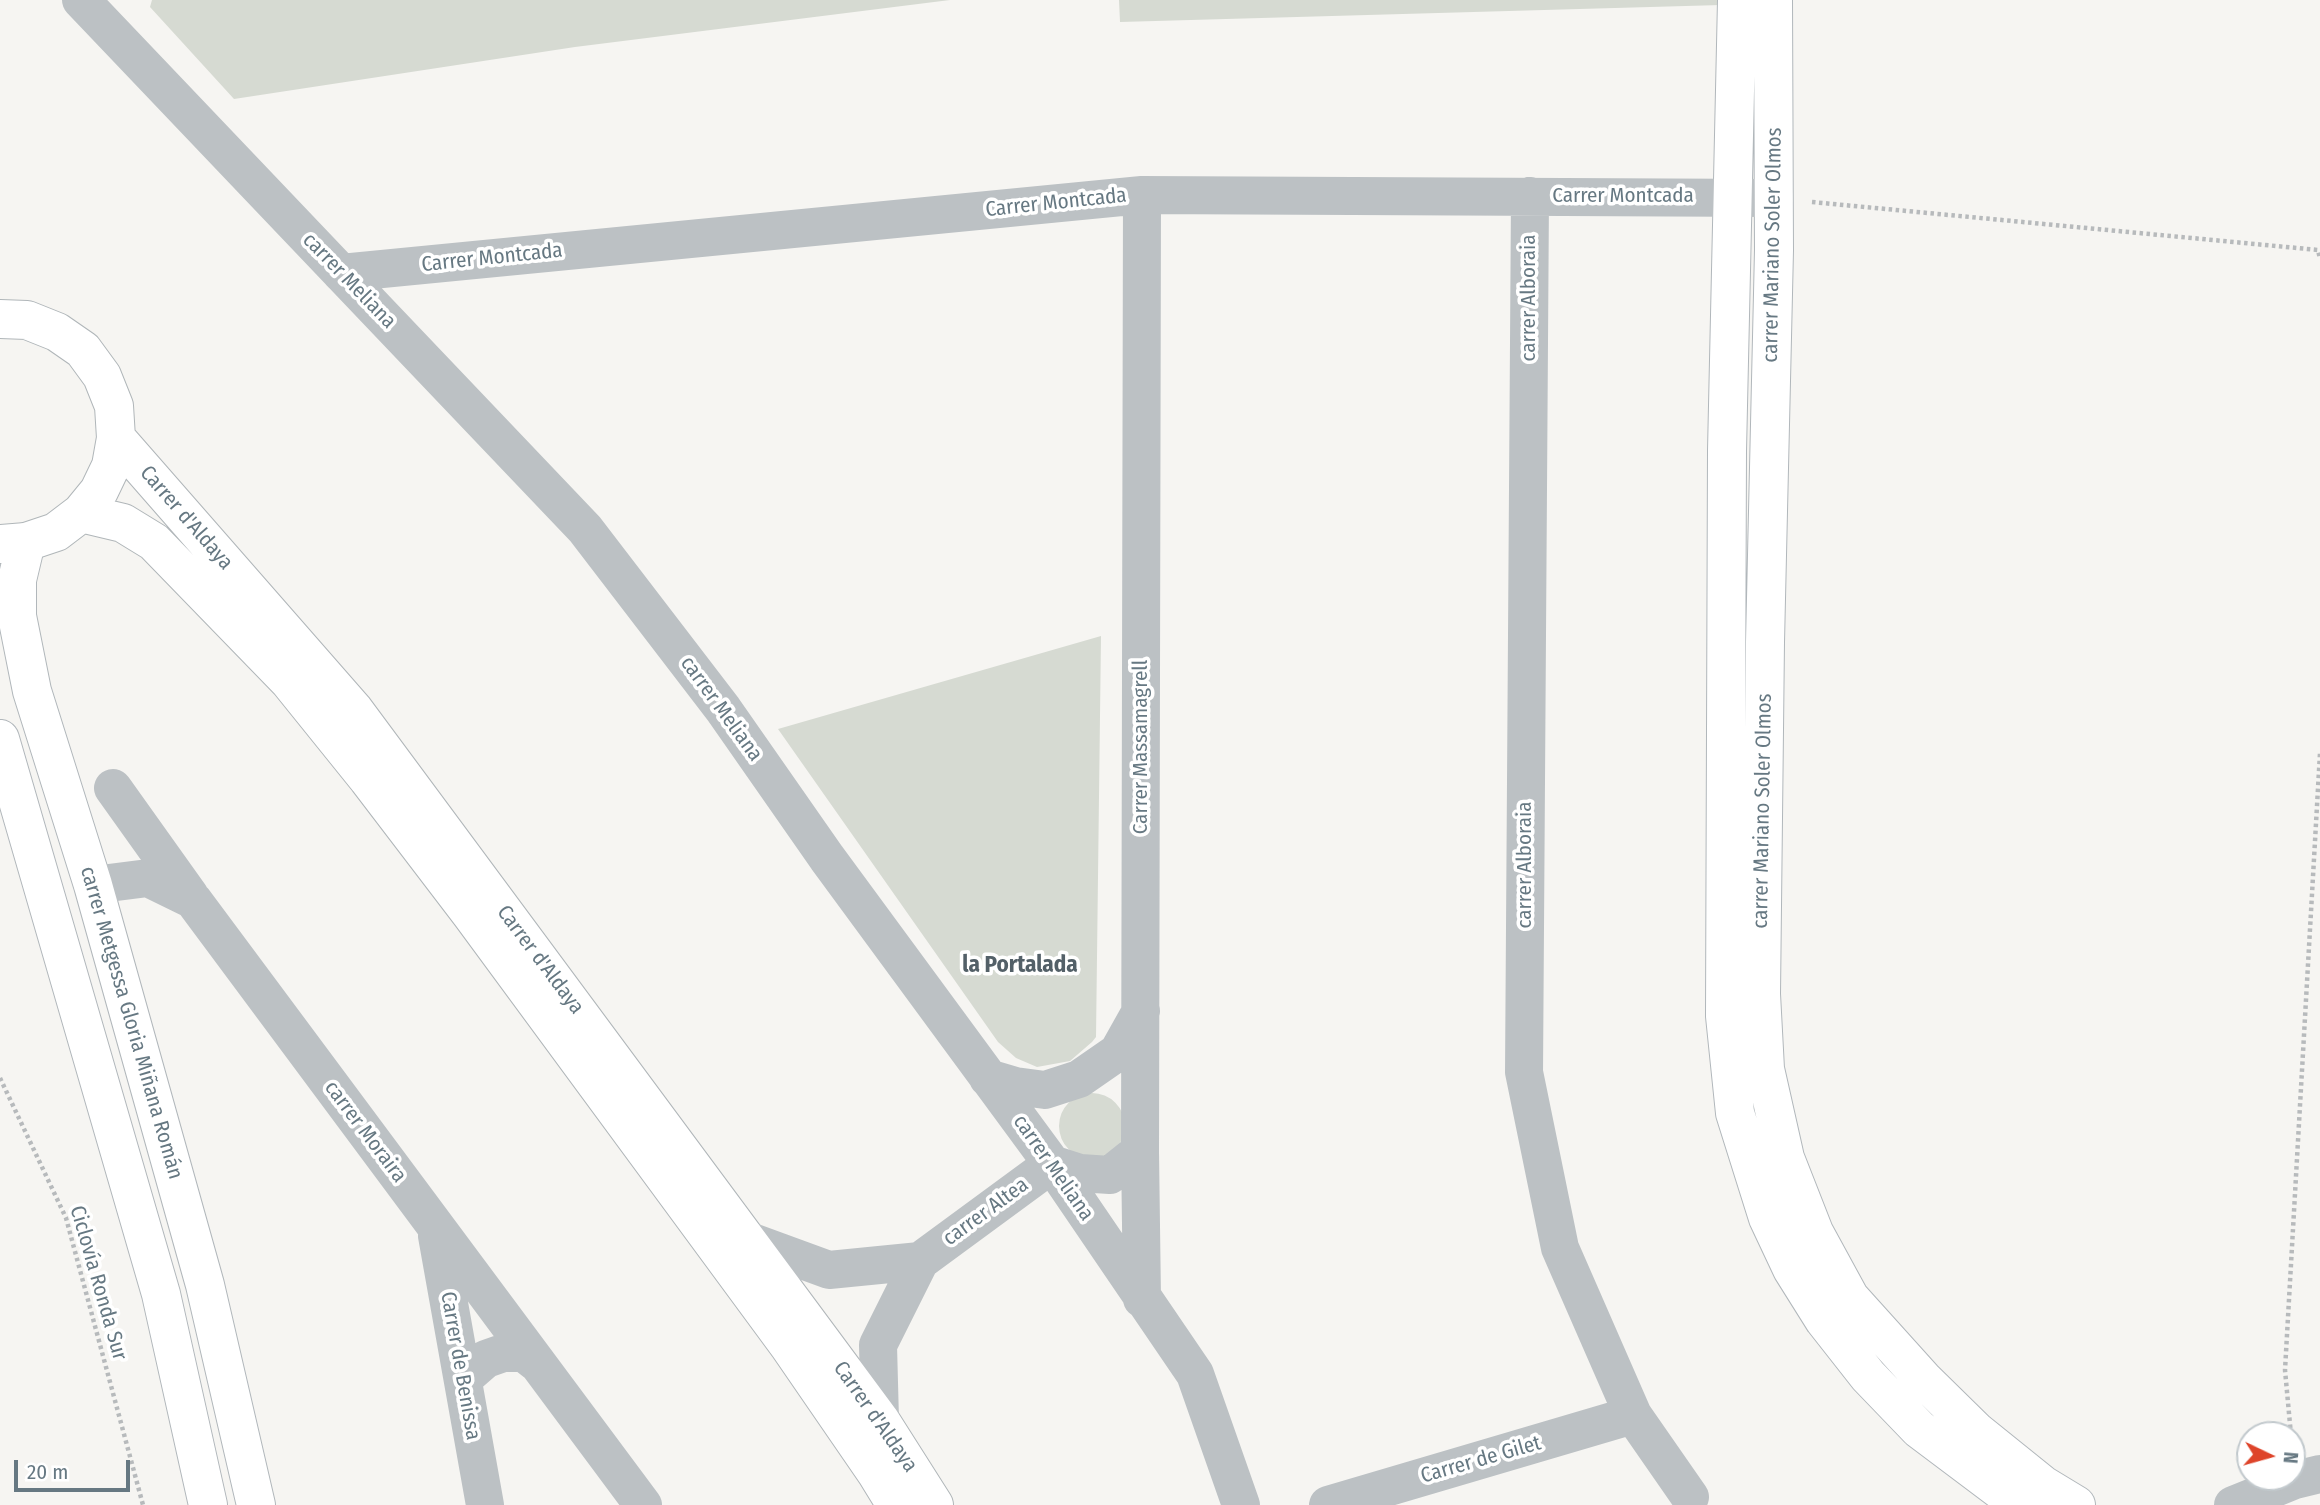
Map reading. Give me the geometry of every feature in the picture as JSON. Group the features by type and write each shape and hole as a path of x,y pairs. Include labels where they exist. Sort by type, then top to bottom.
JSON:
{"main road":[{"name":"carrer Mariano Soler Olmos","path":"1737,0 1727,451 1725,1016 1735,1113 1768,1218 1791,1269 1824,1320 1868,1376 1919,1429 2020,1505"},
{"name":"carrer Mariano Soler Olmos","path":"1773,0 1774,198 1760,994 1765,1069 1785,1158 1814,1232 1850,1298 1923,1379 1976,1431 2043,1485 2076,1505"},
{"path":"0,319 26,320 57,331 83,350 102,376 114,406 116,438 111,466 99,491 81,513 56,532 13,543"},
{"name":"Carrer d'Aldaya","path":"116,438 354,710 880,1420 934,1505"},
{"name":"Carrer d'Aldaya","path":"81,513 123,523 154,542 289,681 368,779 789,1346 877,1474 895,1505"},
{"name":"carrer Metgessa Gloria Miñana Román","path":"13,543 17,616 32,691 93,885 205,1285 256,1505"},
{"path":"0,739 161,1294 208,1505"}],"street":[{"name":"carrer Meliana","path":"81,0 585,529 723,709 827,858 1052,1164 1195,1374 1241,1505"},
{"name":"Carrer Montcada","path":"341,273 1142,195 1774,198"},
{"name":"Carrer Massamagrell","path":"1142,195 1142,1299"},
{"name":"carrer Alboraia","path":"1530,196 1524,1072 1560,1248 1633,1415 1690,1497"},
{"name":"carrer Moraira","path":"113,788 193,900 643,1505"},
{"name":"carrer Moraira","path":"93,885 148,877 193,900"},
{"path":"988,1078 1015,1086 1045,1090 1079,1079 1118,1052 1141,1011"},
{"path":"1052,1164 1080,1173 1110,1175 1140,1151"},
{"name":"carrer Altea","path":"880,1420 878,1345 920,1261 1052,1164"},
{"name":"Carrer de Benissa","path":"436,1227 485,1505"},
{"path":"747,1240 829,1270 920,1261"},
{"path":"463,1379 486,1359 503,1353 524,1353 538,1364"},
{"name":"Carrer de Gilet","path":"1328,1505 1633,1415"},
{"path":"2233,1505 2295,1480 2320,1474"}],"path":[{"path":"1774,198 2318,250 2320,259"},
{"path":"2290,1421 2285,1370 2320,753"},
{"name":"Ciclovía Ronda Sur","path":"0,1078 66,1218 143,1505"}],"shaded area":[{"path":"152,0 950,0 575,47 234,99 150,7"},
{"path":"1119,0 1721,0 1721,5 1120,22"},
{"path":"1101,636 1096,1037 1070,1061 1037,1067 1016,1058 998,1042 778,729"},
{"path":"1092,1093 1105,1096 1115,1103 1122,1113 1125,1126 1122,1139 1115,1149 1105,1156 1092,1159 1079,1156 1069,1149 1062,1139 1059,1126 1062,1113 1069,1103 1079,1096"}],"district":[{"name":"la Portalada","path":"1020,966"}]}
